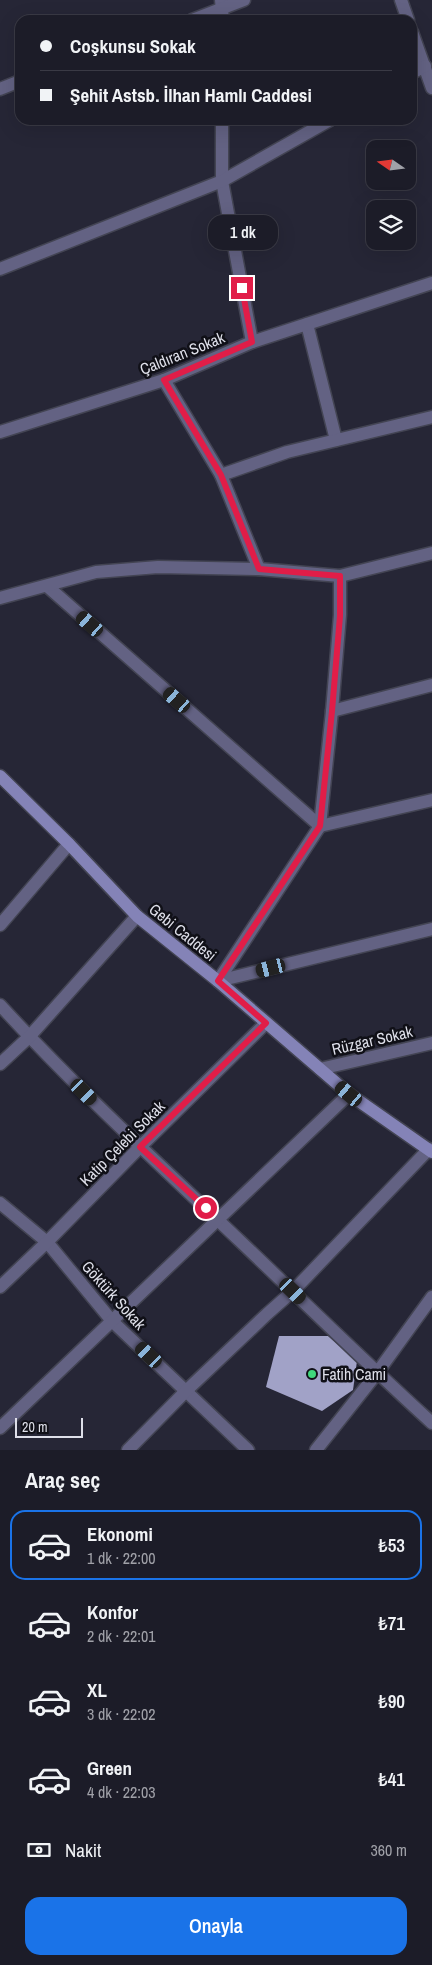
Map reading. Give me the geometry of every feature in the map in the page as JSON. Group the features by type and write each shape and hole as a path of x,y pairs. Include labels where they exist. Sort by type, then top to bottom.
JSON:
{"main road":[{"name":"Gebi Caddesi","path":"0,776 69,844 136,916 218,981 349,1094 430,1151"}],"street":[{"path":"207,15 244,0"},
{"path":"401,0 406,15"},
{"path":"417,44 432,88"},
{"path":"417,70 426,66"},
{"path":"0,89 15,84"},
{"path":"222,125 222,181 252,342"},
{"path":"0,269 222,181 321,125"},
{"name":"Çaldıran Sokak","path":"0,432 164,380 252,342 432,282"},
{"path":"307,324 336,440"},
{"path":"164,380 221,475 259,569"},
{"path":"221,475 287,452 432,417"},
{"path":"0,598 96,572 158,567 259,569 340,576 432,553"},
{"path":"218,981 320,826 340,616 340,576"},
{"path":"47,586 320,826"},
{"path":"332,711 432,685"},
{"path":"320,826 432,800"},
{"path":"0,926 69,844"},
{"path":"0,1064 29,1037 136,916"},
{"path":"218,981 432,929"},
{"path":"0,1005 29,1037 140,1147 432,1423"},
{"name":"Katip Çelebi Sokak","path":"0,1287 266,1023"},
{"name":"Rüzgar Sokak","path":"320,1069 432,1043"},
{"path":"0,1428 349,1094"},
{"path":"128,1450 187,1390 266,1314 293,1291 430,1151"},
{"name":"Göktürk Sokak","path":"0,1202 47,1242 112,1320 248,1450"},
{"path":"316,1450 377,1373 432,1297"}],"building":[{"name":"Fatih Cami","path":"279,1336 328,1336 357,1361 353,1390 322,1411 266,1387"}],"place":[{"name":"Fatih Cami","path":"312,1374"}],"route":[{"path":"206,1208 140,1147 266,1023 218,981 320,826 340,616 340,576 259,569 221,475 164,380 252,342 242,288"}]}
